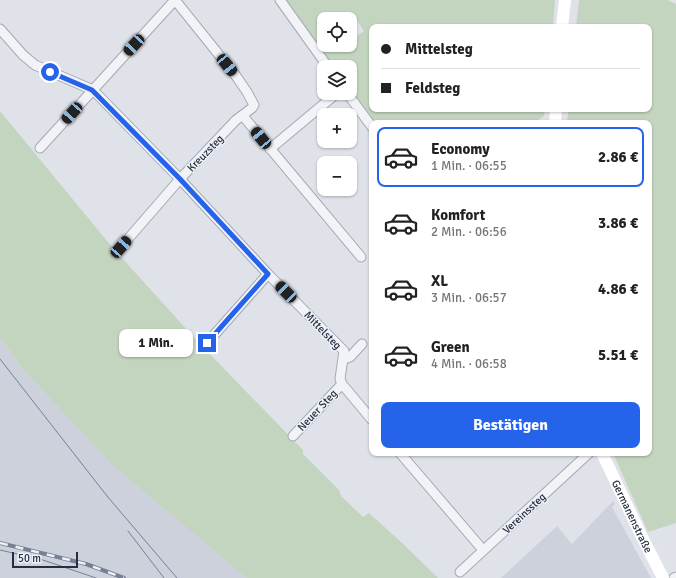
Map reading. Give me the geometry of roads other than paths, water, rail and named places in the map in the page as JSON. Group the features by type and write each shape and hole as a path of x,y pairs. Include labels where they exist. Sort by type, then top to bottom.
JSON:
{"main road":[{"path":"562,24 565,0"},
{"name":"Germanenstraße","path":"603,456 642,538 663,578"}],"street":[{"path":"40,148 175,0"},
{"name":"Kreuzsteg","path":"121,247 180,179 236,120 243,116 254,105 247,92 175,0"},
{"path":"280,0 323,60"},
{"name":"Mittelsteg","path":"0,29 23,55 35,65 92,90 180,179 268,274 344,351 340,378 342,384"},
{"path":"270,149 330,100"},
{"path":"352,100 369,123"},
{"path":"243,116 361,257"},
{"path":"207,343 268,274"},
{"path":"344,359 350,357 362,344"},
{"path":"342,384 369,416"},
{"name":"Neuer Steg","path":"293,436 342,384"},
{"path":"403,456 484,550"},
{"name":"Vereinssteg","path":"460,572 586,456"}],"tram line":[{"path":"0,359 107,496 177,578"},
{"path":"128,531 164,578"},
{"path":"0,550 43,560 96,578"}],"railway":[{"path":"0,543 86,564 124,578"}]}
